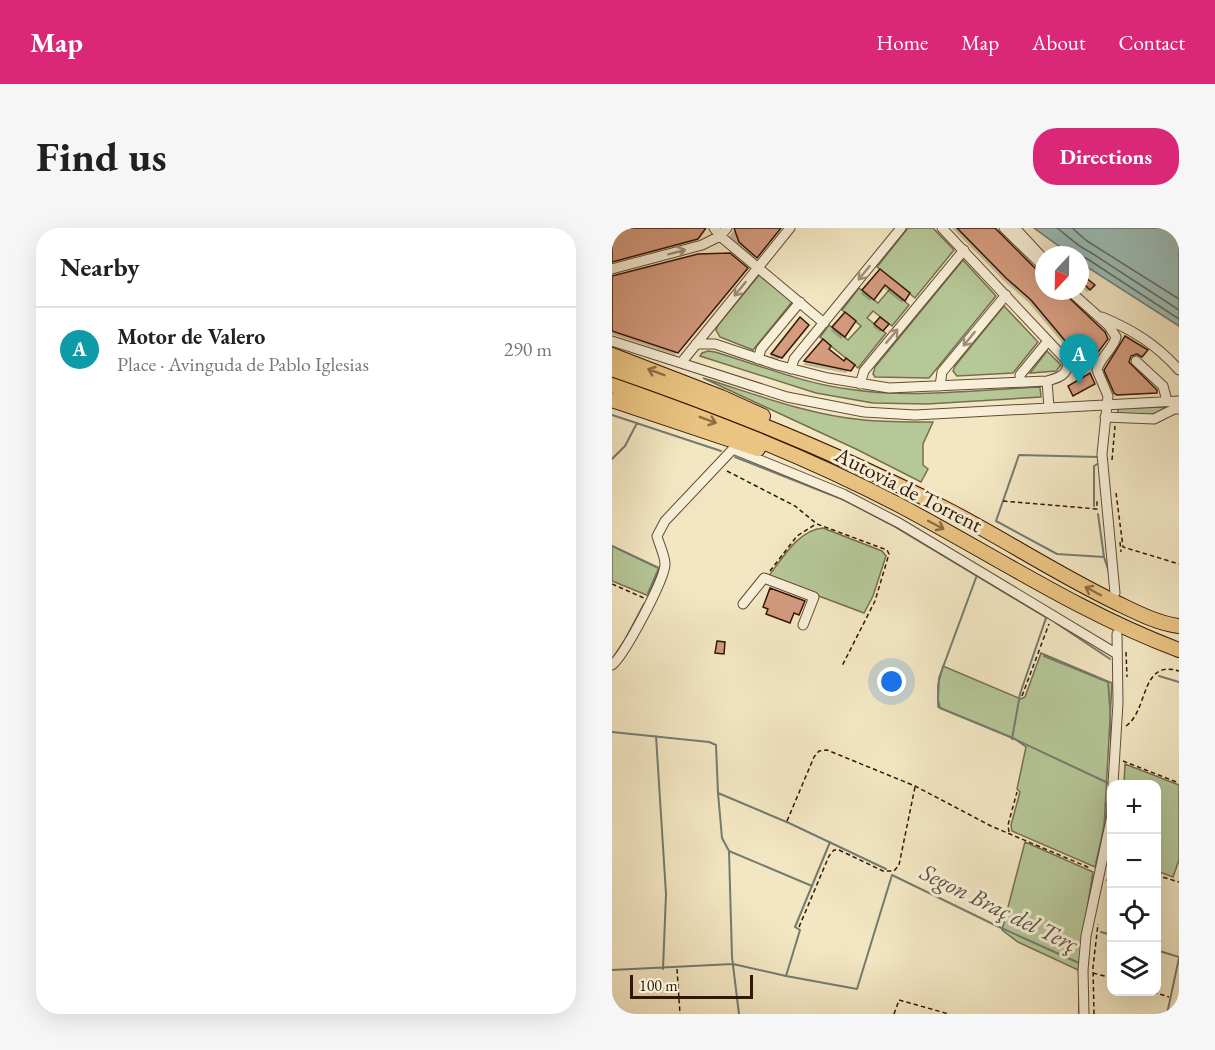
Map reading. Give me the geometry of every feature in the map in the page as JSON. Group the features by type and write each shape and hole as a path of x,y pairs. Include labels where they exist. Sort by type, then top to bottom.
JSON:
{"highway":[{"path":"612,355 731,401 845,454 861,466"},
{"name":"Autovia de Torrent","path":"612,369 718,407 861,466 954,513 1103,597 1165,624 1179,626"},
{"name":"Autovia de Torrent","path":"612,386 713,421 846,479 976,546 1101,616 1179,650"},
{"path":"612,400 846,479"},
{"path":"1165,624 1179,632"}],"street":[{"path":"612,269 643,258 702,245 717,232 727,228"},
{"path":"681,363 790,228"},
{"path":"791,369 794,359 901,228"},
{"path":"696,344 715,344 791,369 890,388 1047,381 1066,373 1068,362 942,228"},
{"path":"1004,228 1035,258"},
{"path":"1015,228 1035,249"},
{"path":"717,232 824,323"},
{"path":"860,384 864,371 964,250"},
{"path":"940,386 942,372 1006,295"},
{"path":"1079,300 1108,326 1116,337 1115,342 1100,360 1097,370 1107,392 1102,454 1115,593"},
{"path":"758,359 761,349 800,302"},
{"path":"1094,314 1136,334 1162,351 1179,370"},
{"path":"710,326 710,338 715,344"},
{"path":"1020,382 1020,375 1048,340"},
{"path":"612,341 787,397 864,412 915,415 1179,401"},
{"path":"1136,361 1163,386 1167,401"},
{"path":"1047,381 1049,408"},
{"path":"1105,417 1154,420 1174,409 1179,409"},
{"path":"612,665 619,660 640,624 665,564 657,536 664,521 733,449 843,494 880,513 961,559 1117,654"},
{"path":"743,604 764,578 814,597 803,625"},
{"path":"1113,780 1118,702 1117,634"},
{"path":"1084,1014 1083,970 1086,936 1108,834"}],"path":[{"path":"1110,463 1113,455 1115,422"},
{"path":"719,464 727,471 795,506 817,524 887,550 889,554 875,601 842,666"},
{"path":"1004,501 1097,509 1097,492 1113,491 1116,494 1123,547 1179,564"},
{"path":"764,578 797,536 817,524"},
{"path":"612,584 650,601"},
{"path":"1022,696 1052,615"},
{"path":"1116,727 1124,728 1130,723 1150,681 1157,672 1169,668 1179,671"},
{"path":"787,821 814,757 819,751 827,750 915,786 991,826 1099,872"},
{"path":"1113,759 1179,783"},
{"path":"799,927 829,855 834,850 839,850 883,871 894,871 899,865 915,786"},
{"path":"1010,833 1008,825 1017,792"},
{"path":"1161,876 1179,882"},
{"path":"1094,1014 1093,973 1099,919"},
{"path":"677,969 680,1014"},
{"path":"1093,973 1107,977"},
{"path":"1161,994 1169,997"},
{"path":"894,1014 899,1000 949,1014"}],"green space":[{"path":"908,228 933,228 954,250 915,298 877,267"},
{"path":"963,260 996,296 929,378 875,377 873,374 875,367"},
{"path":"759,275 792,302 753,350 720,337 716,330"},
{"path":"859,288 878,303 890,289 909,305 892,326 873,311 867,318 886,333 858,368 820,337 829,325 848,340 861,326 842,310"},
{"path":"1004,306 1038,342 1013,373 957,376 953,371 955,366"},
{"path":"708,351 797,378 848,389 920,394 1040,387 1041,397 927,404 873,403 816,393 700,356"},
{"path":"1047,351 1061,365 1056,371 1030,373"},
{"path":"703,378 823,414 873,421 933,422 923,444 923,465 928,469 921,482"},
{"path":"1167,407 1149,415 1118,414 1118,408"},
{"path":"823,528 882,551 886,556 873,596 864,613 768,577 798,540 814,530"},
{"path":"612,546 660,569 649,596 612,581"},
{"path":"1041,653 1112,683 1104,828 1095,867 1012,831 1011,825 1020,792 1017,789 1026,747 1015,739 938,707 938,685 943,666 1021,699 1025,697"},
{"path":"1125,764 1179,785 1179,860 1173,877 1161,872 1161,780 1124,780"},
{"path":"1025,842 1093,872 1078,970 1018,942 1002,930"}],"water":[{"path":"1034,228 1169,228 1179,236 1179,326 1089,268 1089,246 1059,246"}],"building":[{"path":"612,228 706,228 698,239 612,262"},
{"path":"734,228 781,228 757,258 739,242"},
{"path":"957,228 995,228 1035,268 1035,300 1071,300 1105,332 1108,339 1087,367 1031,300"},
{"path":"730,253 748,268 678,353 612,331 612,276 698,254"},
{"path":"880,269 910,293 905,301 885,285 874,300 862,290"},
{"path":"1089,280 1095,285 1089,289"},
{"path":"845,312 856,321 845,337 832,327"},
{"path":"800,317 809,325 782,358 771,354"},
{"path":"880,317 889,324 883,331 874,324"},
{"path":"1125,336 1148,350 1142,357 1137,354 1131,356 1129,362 1157,390 1157,393 1117,395 1114,393 1104,370"},
{"path":"823,339 831,346 829,349 844,361 846,358 855,365 851,371 804,361"},
{"path":"1090,373 1095,384 1073,396 1068,386"},
{"path":"770,588 805,601 799,615 794,613 790,623 766,614 768,609 763,607"},
{"path":"717,641 725,642 724,654 715,653"}],"waterway":[{"path":"612,415 721,451"},
{"path":"612,459 625,446 637,423"},
{"path":"1099,457 1019,455 996,521 1057,554 1104,557"},
{"path":"735,457 844,500 892,525 1047,618"},
{"path":"1094,506 1094,466 1099,463"},
{"path":"1098,514 1104,557 1109,572"},
{"path":"612,546 659,568 648,593"},
{"path":"977,575 939,678 940,708 1008,736 1107,783"},
{"path":"626,638 644,604"},
{"path":"1012,739 1020,694 1046,618"},
{"path":"1056,623 1110,659"},
{"path":"1044,656 1108,682 1111,727 1110,773 1105,820 1096,864"},
{"path":"1159,676 1179,682"},
{"name":"Segon Braç del Terç","path":"612,732 709,742 716,745 718,793 789,823 886,869"},
{"path":"656,736 666,894 663,969"},
{"path":"718,793 722,838 729,851 732,957 739,1014"},
{"path":"786,976 800,930 795,927 830,842"},
{"path":"729,851 812,886"},
{"path":"612,970 733,964 857,989 892,875 1079,963 1079,1014"},
{"path":"1086,916 1093,876"},
{"path":"1101,932 1107,934"},
{"path":"1161,952 1179,957"},
{"path":"1167,1014 1179,958"}],"place":[{"name":"Motor de Valero","path":"1079,384"}]}
